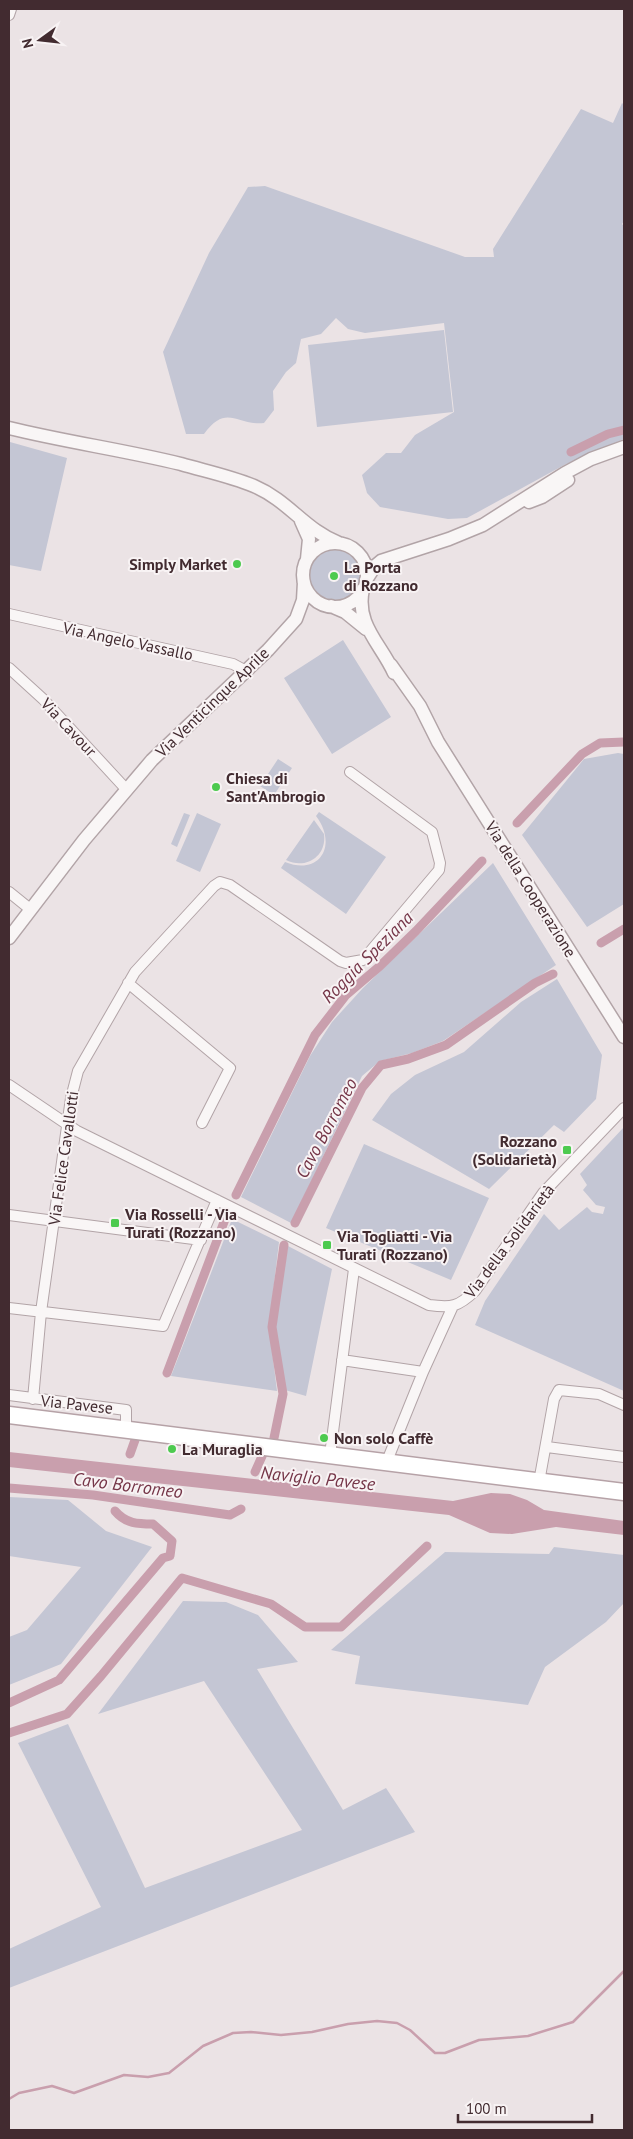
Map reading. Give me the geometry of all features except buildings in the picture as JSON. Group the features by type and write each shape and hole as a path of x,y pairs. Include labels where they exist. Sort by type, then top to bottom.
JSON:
{"main road":[{"path":"9,1415 624,1492"}],"street":[{"path":"9,15 11,9"},
{"path":"9,419 65,433 110,448 240,481 278,499 327,538 357,552 388,558"},
{"path":"9,428 110,448"},
{"path":"299,517 309,539 304,569 304,582 311,596 329,606 340,606 349,603 365,585 375,566 388,558 466,533 502,514 542,497 624,447"},
{"path":"307,560 311,554 324,545 339,543"},
{"path":"357,552 366,568 365,585"},
{"name":"Via Venticinque Aprile","path":"298,615 303,600 304,582"},
{"name":"Via della Cooperazione","path":"365,585 361,611 370,632 414,710 438,742 624,1037"},
{"name":"Via della Cooperazione","path":"329,606 345,612 370,632"},
{"name":"Via Venticinque Aprile","path":"9,938 126,789 152,760 268,650 298,615 311,608 329,606"},
{"name":"Via Angelo Vassallo","path":"9,614 233,664 246,671"},
{"name":"Via Cavour","path":"9,668 43,699 126,789"},
{"name":"Via Felice Cavallotti","path":"32,1398 41,1312 66,1124 78,1071 138,967 214,886 220,882 230,885 340,961 355,963 363,960 436,874 440,863 434,838 428,828 350,772"},
{"path":"9,892 30,909"},
{"path":"128,983 230,1068 202,1123"},
{"path":"9,1085 66,1124 429,1305 458,1305"},
{"name":"Via della Solidarietà","path":"387,1461 423,1372 458,1305 482,1282 546,1189 623,1111"},
{"path":"9,1308 163,1326 217,1200"},
{"path":"9,1215 201,1240"},
{"path":"330,1455 354,1268"},
{"path":"342,1360 423,1372"},
{"path":"539,1482 545,1447 547,1447 554,1399 559,1390 599,1394 624,1405"},
{"name":"Via Pavese","path":"9,1395 126,1410 126,1429"},
{"path":"547,1447 624,1457"}],"shaded area":[{"path":"622,103 624,105 624,221 622,224 624,226 624,439 566,464 467,518 448,519 380,507 367,493 362,475 386,453 401,453 415,435 454,412 444,323 365,333 348,329 336,318 321,334 301,339 296,363 286,372 273,391 274,410 264,423 226,418 212,425 204,434 186,434 163,352 209,253 248,187 265,186 465,257 494,257 493,249 581,109 613,123"},
{"path":"444,330 453,412 317,427 308,345"},
{"path":"10,442 67,458 41,571 9,565"},
{"path":"340,550 353,557 359,565 359,585 353,593 345,599 330,600 317,593 311,585 310,570 317,557 325,551"},
{"path":"343,640 391,717 332,754 284,678"},
{"path":"618,753 624,754 624,904 587,927 522,835 584,759"},
{"path":"278,759 292,768 274,795 260,786"},
{"path":"319,812 386,857 346,914 281,868 285,862 308,865 322,855 325,847 325,837 316,816"},
{"path":"184,813 190,815 177,847 171,844"},
{"path":"197,813 221,824 200,872 176,861"},
{"path":"314,820 324,834 324,842 319,855 308,862 293,863 286,860"},
{"path":"493,863 556,965 443,1041 412,1053 380,1061 362,1076 291,1223 241,1197 310,1056 332,1022 363,988"},
{"path":"557,979 602,1055 596,1099 564,1132 554,1125 489,1189 372,1120 391,1094 415,1075 464,1052 521,1002"},
{"path":"624,1127 624,1391 475,1325 485,1301 544,1214 559,1230 587,1207 592,1212 603,1214 605,1207 596,1205 583,1190 587,1185 580,1174"},
{"path":"364,1144 489,1198 451,1280 326,1228"},
{"path":"232,1219 279,1242 269,1327 277,1391 171,1376"},
{"path":"288,1246 332,1269 306,1396 285,1390 275,1325"},
{"path":"9,1452 453,1501 491,1493 510,1494 527,1500 544,1510 624,1521 624,1535 556,1527 512,1534 490,1533 449,1515 9,1467"},
{"path":"9,1497 68,1500 106,1531 152,1547 61,1664 9,1685 9,1637 27,1630 81,1567 9,1556"},
{"path":"554,1547 624,1555 624,1603 606,1622 545,1667 528,1705 355,1684 360,1656 331,1650 445,1552 549,1554"},
{"path":"183,1601 226,1602 258,1615 298,1662 257,1669 343,1810 386,1788 415,1832 9,1988 9,1949 101,1907 18,1743 68,1724 145,1888 302,1830 204,1681 98,1714"}],"waterway":[{"path":"571,452 608,434 624,430"},
{"name":"Roggia Speziana","path":"517,823 582,754 600,743 624,742"},
{"name":"Roggia Speziana","path":"236,1195 315,1035 346,995 380,966 416,931 482,861"},
{"name":"Cavo Borromeo","path":"601,943 624,929"},
{"name":"Cavo Borromeo","path":"295,1223 362,1088 381,1065 408,1059 446,1045 535,983 553,974"},
{"name":"Roggia Speziana","path":"167,1373 227,1214"},
{"name":"Cavo Borromeo","path":"274,1438 283,1394 272,1327 284,1245"},
{"name":"Roggia Speziana","path":"130,1454 135,1440"},
{"name":"Cavo Borromeo","path":"255,1472 263,1454"},
{"name":"Cavo Borromeo","path":"9,1488 93,1495 230,1515 241,1509"},
{"path":"9,1703 59,1680 163,1558 170,1556 172,1541 153,1524 128,1521 115,1511"},
{"path":"9,1733 67,1714 182,1578 271,1604 305,1627 341,1627 427,1546"},
{"path":"9,2099 19,2093 52,2086 74,2093 124,2075 148,2077 169,2073 203,2046 233,2033 251,2032 281,2035 312,2032 348,2024 377,2021 397,2023 410,2030 435,2053 445,2053 479,2040 528,2036 573,2022 624,1971"}],"place":[{"name":"Simply Market","path":"237,564"},
{"name":"La Porta di Rozzano","path":"334,576"},
{"name":"Chiesa di Sant'Ambrogio","path":"216,787"},
{"name":"Rozzano (Solidarietà)","path":"567,1150"},
{"name":"Via Rosselli - Via Turati (Rozzano)","path":"115,1223"},
{"name":"Via Togliatti - Via Turati (Rozzano)","path":"327,1245"},
{"name":"Non solo Caffè","path":"324,1438"},
{"name":"La Muraglia","path":"172,1449"}],"water label":[{"name":"Naviglio Pavese","path":"318,1478"}]}
